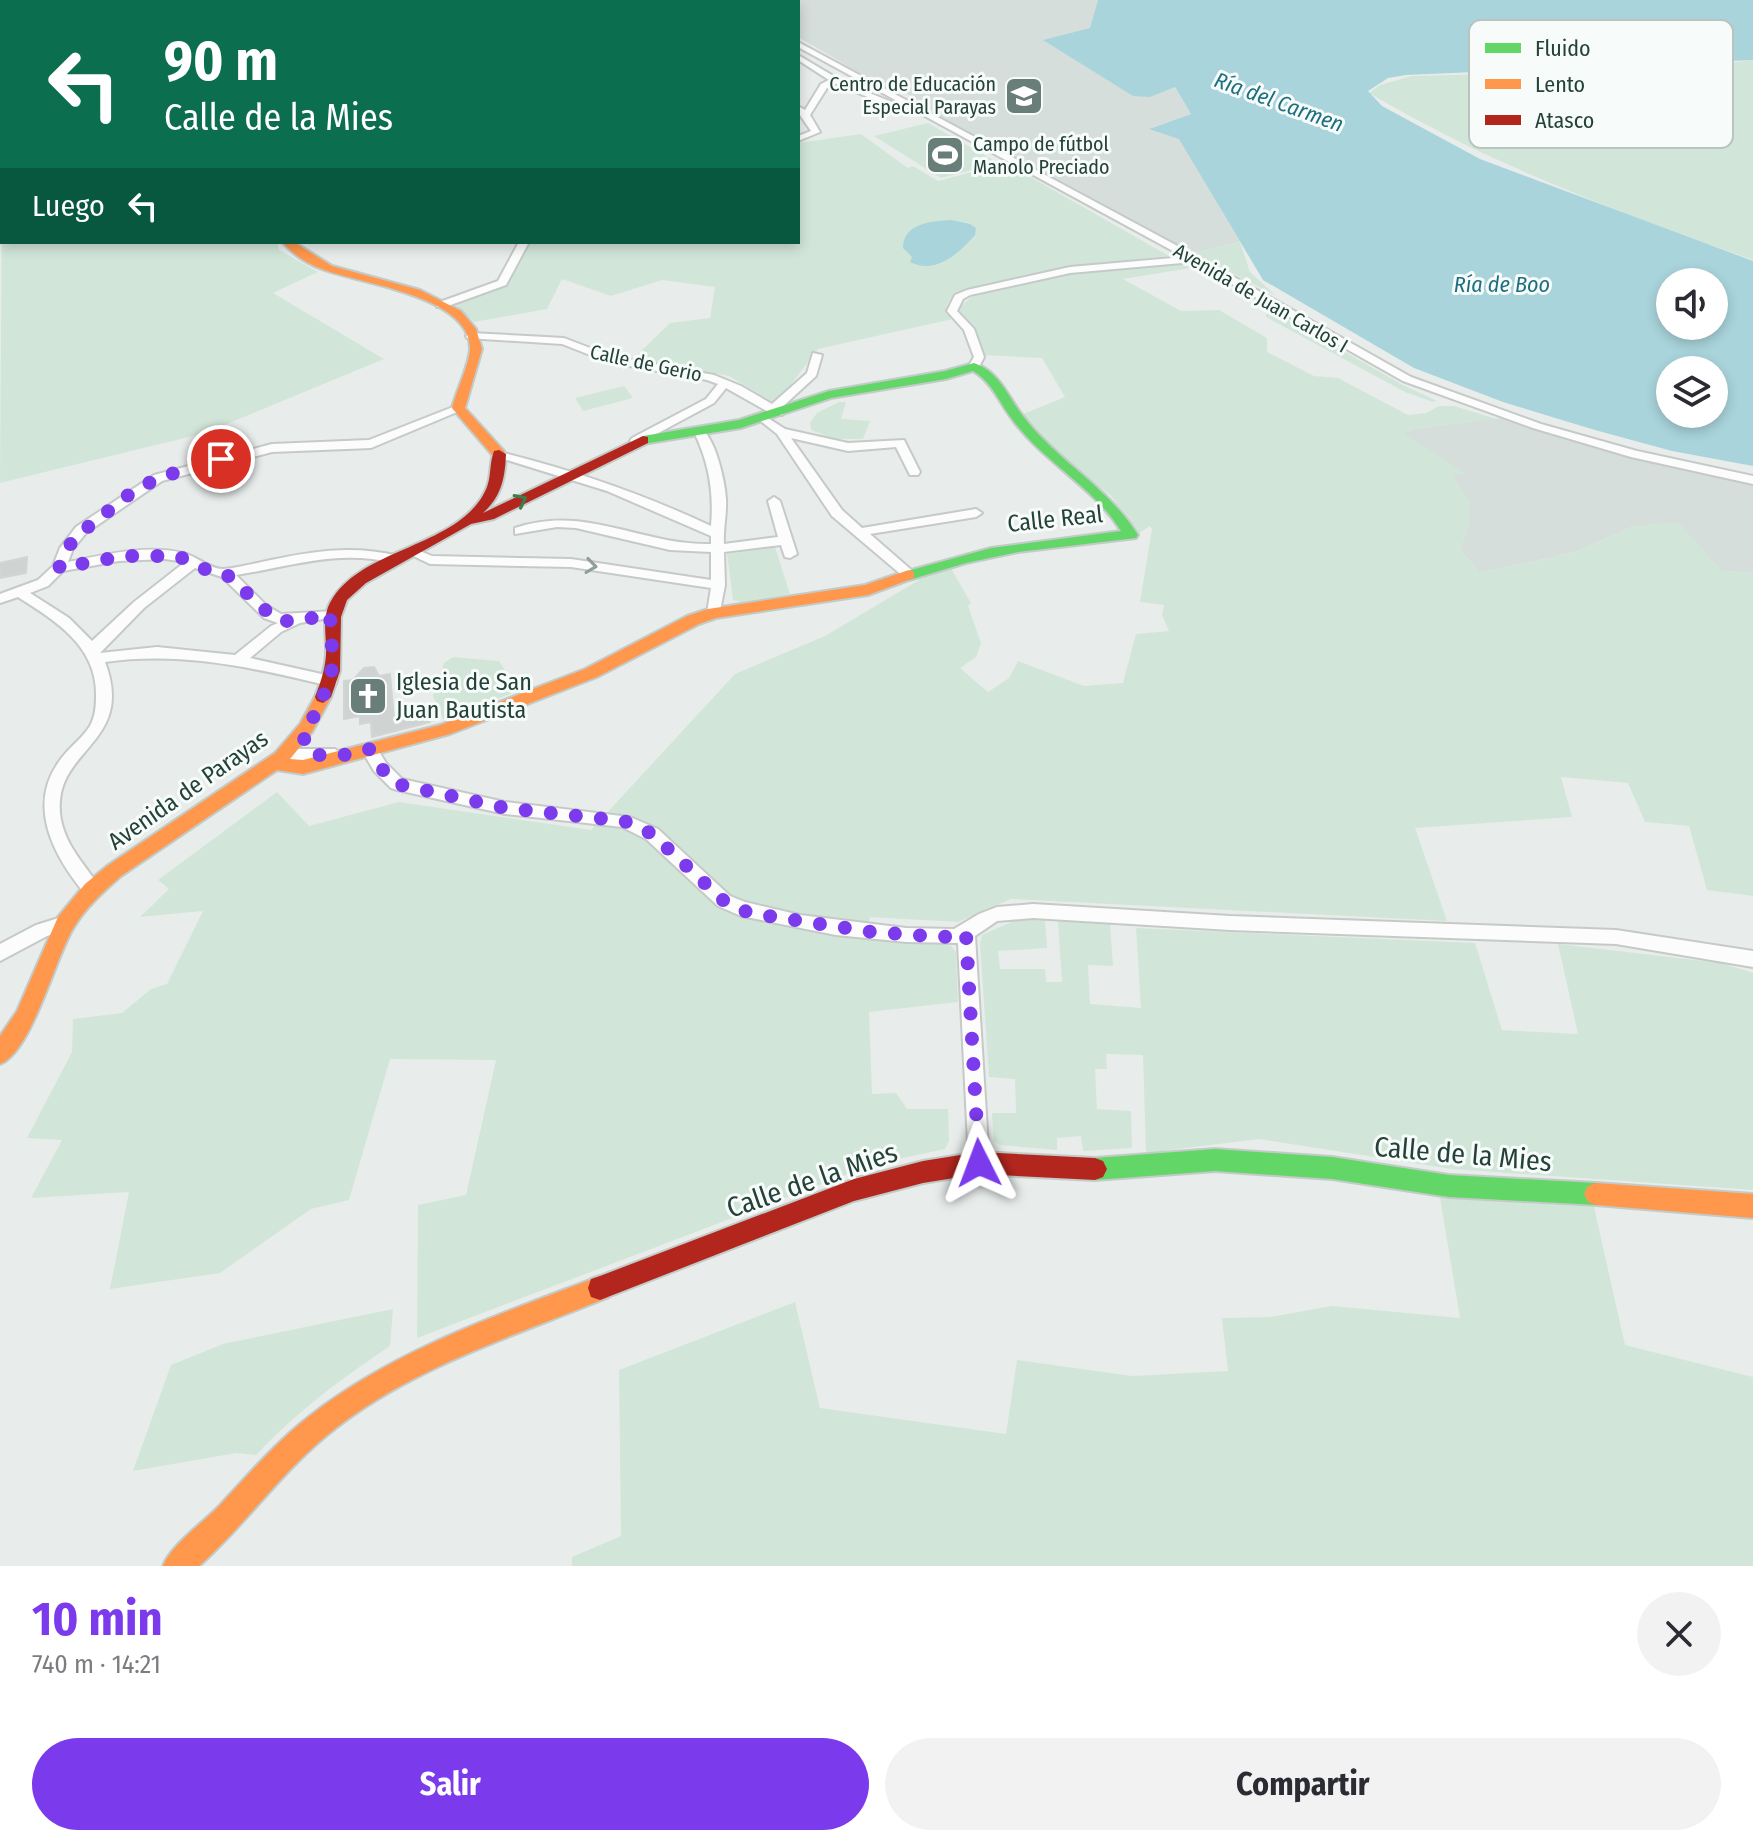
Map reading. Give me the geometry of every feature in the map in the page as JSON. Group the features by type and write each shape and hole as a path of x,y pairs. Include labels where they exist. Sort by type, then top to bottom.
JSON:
{"street":[{"name":"Avenida de Juan Carlos I","path":"800,45 1196,259 1385,368 1448,396 1537,426 1635,454 1753,480"},
{"path":"800,58 834,80 883,102 904,102"},
{"path":"800,138 816,134 802,112 824,86 834,80"},
{"path":"0,599 43,583 59,568 67,548 81,530 158,478 272,448 371,444 458,408 476,351 466,323 441,305 413,293 319,264 289,244"},
{"path":"441,305 502,283 523,244"},
{"path":"240,658 276,629 330,614 340,597 353,584 401,555 469,520 489,516 636,441 700,432 829,395 974,367 979,357 973,339 969,329 952,311 959,297 967,293 1079,268 1196,259"},
{"name":"Calle de Gerio","path":"471,336 564,341 608,359 710,377 725,382 771,413 781,432"},
{"path":"771,413 812,374 817,355"},
{"name":"Calle Real","path":"277,761 303,767 444,730 526,700 630,654 693,620 714,613 868,590 954,559 1000,549 1066,539 1131,535 1124,519 1110,503 1037,441 1013,413 996,378 974,367"},
{"name":"Calle de Gerio","path":"636,441 710,401 725,382"},
{"path":"458,408 500,456 570,472 618,489 717,534"},
{"path":"700,432 716,471 720,499 718,585 714,613"},
{"path":"781,432 837,513 909,574"},
{"path":"781,432 848,447 900,443 914,472"},
{"path":"469,520 499,477 500,456"},
{"path":"520,531 537,523 564,523 616,531 670,546 717,550 788,547 774,501"},
{"path":"860,532 976,513"},
{"path":"59,568 151,554 178,556 209,571 225,573 335,555 401,555 430,560 571,563 718,585"},
{"path":"95,654 156,590 194,562"},
{"path":"225,573 268,615 283,622 294,622"},
{"path":"21,593 61,620 95,654 104,676 104,710 89,738 58,774 51,807 67,860 92,890"},
{"name":"Avenida de Parayas","path":"0,1054 25,1016 65,923 92,890 114,871 277,761 303,732 319,709 330,681 334,659 330,614"},
{"path":"95,654 169,651 240,658 330,681"},
{"path":"303,732 306,749 313,754"},
{"path":"369,749 380,767 397,784 505,808 624,821 638,827 652,834 724,901 749,913 872,932 943,937 966,934 983,920 1006,911 1033,911 1230,923 1616,937 1740,954 1753,959"},
{"name":"Calle Real","path":"277,761 313,754 349,754"},
{"path":"0,953 42,930 65,923"},
{"path":"966,934 979,1163"},
{"name":"Calle de la Mies","path":"177,1566 193,1553 267,1473 320,1424 406,1369 577,1297 854,1190 923,1172 979,1163 1113,1170 1215,1160 1270,1162 1449,1186 1490,1186 1753,1206"}],"shaded area":[{"path":"800,0 1098,0 1091,28 1044,40 1150,97 1174,86 1191,114 1151,128 1179,138 1240,242 1194,253 910,102 912,97 899,89 887,89 800,38"},
{"path":"1518,416 1662,457 1753,475 1753,573 1722,571 1634,526 1575,552 1479,573 1460,549 1469,522 1469,503 1452,475 1464,473 1402,434 1418,428"}],"green space":[{"path":"1753,60 1753,260 1557,186 1472,148 1733,148 1733,62"},
{"path":"1469,74 1469,147 1369,93 1380,85 1412,76"},
{"name":"Campo de fútbol Manolo Preciado","path":"928,123 998,163 941,178 874,136"},
{"path":"861,134 908,168 913,166 938,181 1006,163 1169,256 1075,266 961,291 950,299 946,307 953,319 818,349 776,404 729,376 633,359 670,323 710,318 715,287 662,280 611,296 562,279 547,309 474,322 455,304 502,287 529,244 800,244 800,143"},
{"path":"1240,242 1250,272 1276,296 1194,253"},
{"path":"2,244 278,244 279,250 318,272 273,293 384,359 205,433 0,483"},
{"path":"1177,263 1184,266 1189,264 1204,272 1191,268 1123,279 1181,311 1219,310 1267,338 1267,352 1314,376 1338,378 1408,415 1426,413 1439,406 1454,406 1497,419 1418,428 1403,434 1465,473 1452,475 1469,503 1469,522 1460,549 1479,573 1575,552 1634,526 1678,522 1722,571 1753,573 1753,896 1707,890 1689,826 1645,822 1628,783 1561,777 1572,817 1415,828 1447,921 1011,899 958,922 870,917 867,937 943,943 956,952 958,1002 869,1012 872,1094 896,1093 907,1109 948,1109 949,1141 945,1149 874,1164 417,1338 418,1205 466,1195 496,1060 390,1059 349,1200 311,1209 220,1273 110,1289 129,1192 31,1198 62,1140 27,1138 72,1052 73,1019 122,1013 151,989 167,984 203,911 140,917 169,889 158,880 277,792 309,826 399,802 591,830 735,674 825,636 949,565 971,603 968,606 981,643 976,657 960,668 988,692 1009,678 1018,661 1084,686 1123,683 1136,634 1169,631 1162,615 1164,605 1140,602 1152,529 1150,526 1139,533 1111,496 1046,445 1023,414 1065,397 1042,358 983,355 979,339 958,308 977,293 1073,273"},
{"path":"1276,313 1437,401 1405,392 1266,317 1266,314"},
{"path":"624,386 633,398 583,411 575,398"},
{"path":"839,402 846,402 841,419 870,421 863,439 834,439 811,430 810,423 817,413"},
{"path":"775,547 790,594 742,602 733,600 727,554"},
{"path":"453,657 499,661 518,691 443,719 433,696 444,663"},
{"path":"1016,920 1045,920 1047,948 998,951 1000,969 1045,969 1046,982 1062,982 1058,921 1110,924 1113,966 1088,965 1090,1004 1141,1008 1136,928 1475,943 1502,1030 1578,1034 1558,944 1721,963 1753,973 1753,1190 1452,1169 1259,1139 1146,1153 1143,1055 1106,1054 1107,1069 1095,1069 1097,1109 1131,1111 1132,1148 1083,1151 1081,1136 1057,1138 1057,1150 1000,1145 994,1141 992,1113 1016,1113 1015,1079 989,1077 980,943 982,935"},
{"path":"1440,1198 1594,1207 1625,1345 1753,1377 1753,1566 572,1566 572,1557 621,1536 619,1370 795,1302 820,1408 1006,1434 1017,1360 1132,1376 1228,1371 1222,1318 1270,1317 1332,1306 1460,1318"},
{"path":"393,1309 390,1346 320,1397 256,1455 236,1453 133,1471 171,1365 223,1344"}],"water":[{"name":"Ría de Boo","path":"1098,0 1753,0 1753,60 1733,61 1733,20 1469,20 1469,72 1388,78 1368,91 1382,106 1480,159 1753,261 1753,466 1672,451 1503,402 1414,368 1263,280 1179,139 1149,129 1191,114 1175,87 1150,97 1133,96 1043,40 1090,28"},
{"path":"951,220 970,224 976,228 975,235 962,249 938,264 929,266 910,262 912,257 903,248 908,234 919,225"}],"building":[{"path":"27,557 26,573 0,578 0,563"},
{"name":"Iglesia de San Juan Bautista","path":"374,667 379,676 390,674 394,720 428,712 430,722 372,737 371,722 360,724 360,716 344,719 344,681 353,680 364,668"}],"traffic: fast":[{"path":"643,440 741,424 829,395 946,375 974,367 990,378 1034,437 1108,504 1131,535 1018,547 963,558 909,575"},
{"path":"1095,1169 1215,1160 1332,1168 1449,1186 1596,1194"}],"traffic: slow":[{"path":"290,244 322,266 416,293 457,314 470,329 476,349 458,408 499,454"},
{"path":"274,763 303,767 444,730 591,673 693,620 714,613 868,590 909,575"},
{"path":"0,1054 25,1016 65,923 92,890 114,871 281,758 306,728 323,697"},
{"path":"1596,1194 1753,1206"},
{"path":"177,1566 214,1532 301,1440 351,1402 455,1346 600,1288"}],"traffic: jam":[{"path":"469,520 489,516 643,440"},
{"path":"323,697 334,655 334,610 342,596 360,580 465,522 485,503 498,481 499,454"},
{"path":"600,1288 854,1190 923,1172 979,1163 1095,1169"}],"place":[{"name":"Centro de Educación Especial Parayas","path":"1024,96"},
{"name":"Campo de fútbol Manolo Preciado","path":"945,155"},
{"name":"Iglesia de San Juan Bautista","path":"368,696"}],"route":[{"path":"221,459 158,478 131,493 81,530 67,548 59,568 124,556 178,556 209,571 225,573 275,619 294,622 330,614 334,659 330,681 319,709 303,732 306,749 313,754 349,754 369,749 388,778 411,788 505,808 624,821 652,834 724,901 749,913 872,932 943,937 966,934 979,1163"}],"water label":[{"name":"Ría del Carmen","path":"1279,102"}]}
